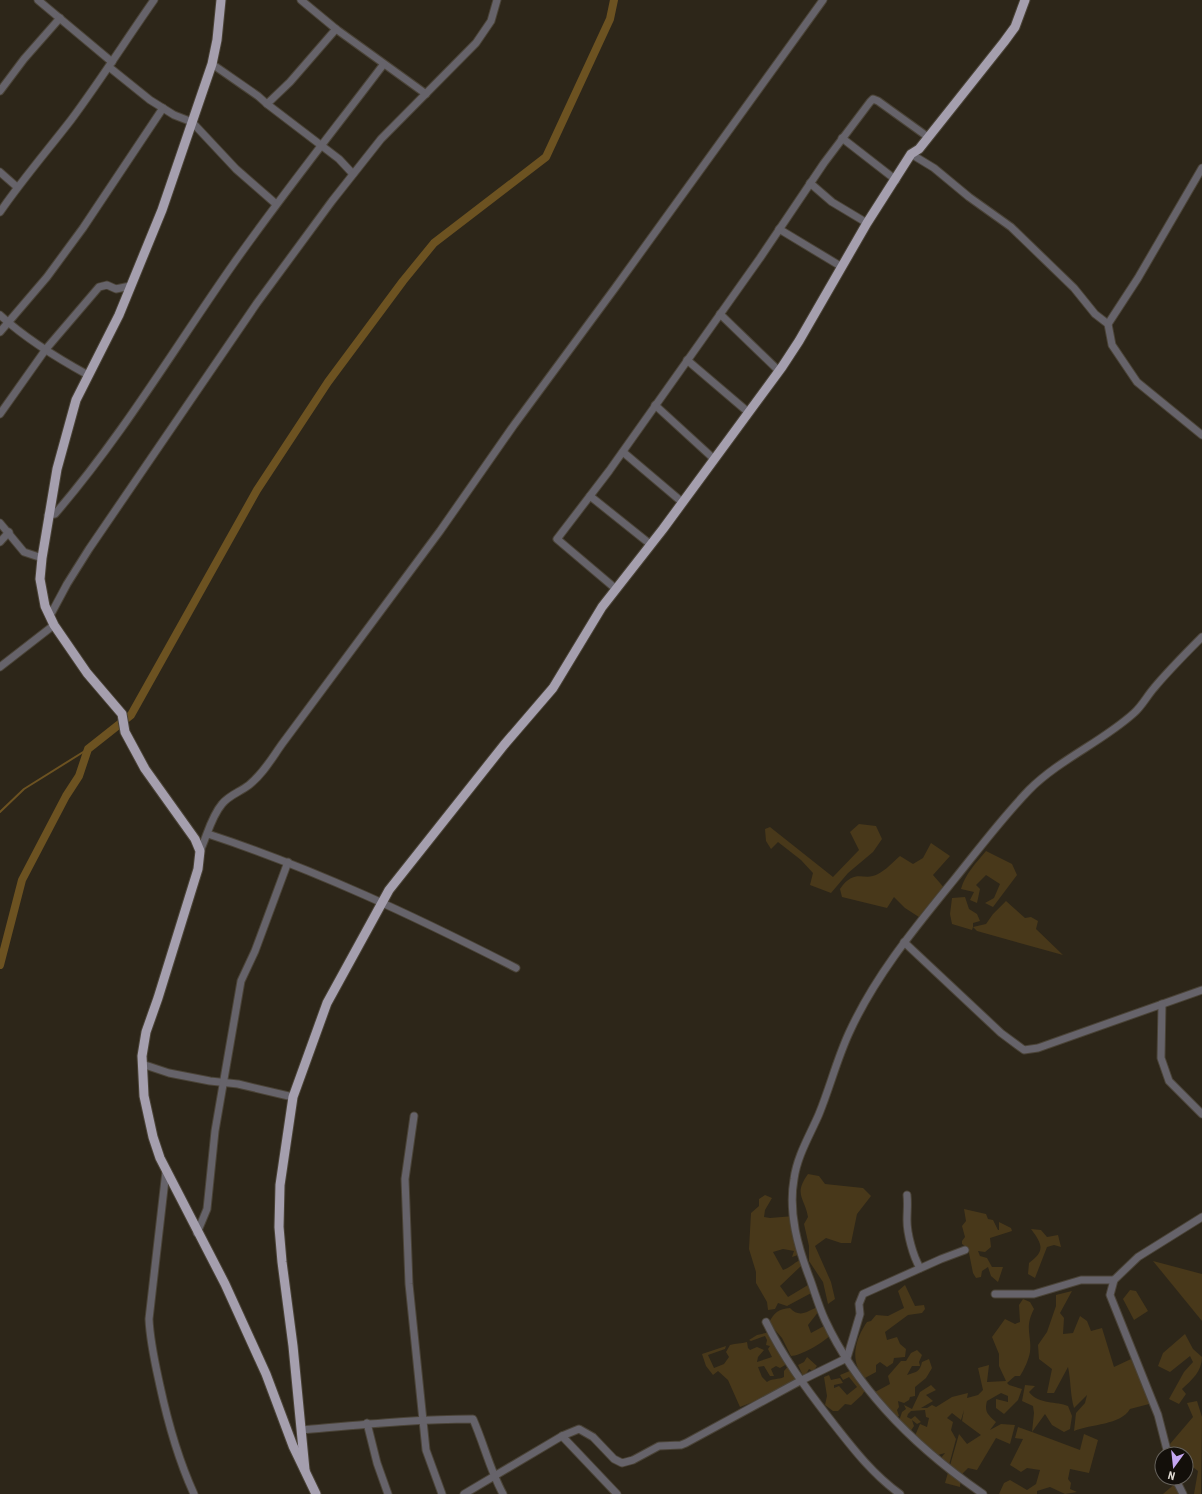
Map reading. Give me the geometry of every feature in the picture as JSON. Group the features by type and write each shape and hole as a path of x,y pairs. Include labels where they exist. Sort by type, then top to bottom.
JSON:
{"main road":[{"path":"221,0 217,40 212,64 162,210 106,343 76,400 68,423 48,515 40,579 43,599 54,625 87,673 122,714 125,732 145,769 195,839 200,851 198,869 186,912 146,1032 142,1064 144,1096 153,1137 166,1171 197,1233 225,1284 266,1374 293,1446 306,1470 316,1494"},
{"path":"306,1470 279,1227 280,1185 293,1096 327,1003 389,890 504,745 553,688 598,613 779,371 799,341 867,223 912,154 919,149 1004,42 1015,26 1025,0"}],"street":[{"path":"38,0 60,18 110,65 163,108 192,122 236,169 276,204"},
{"path":"0,212 17,187 71,120 154,0"},
{"path":"301,0 383,65 426,94"},
{"path":"49,614 52,612 67,584 89,549 246,318 353,174 381,139 487,29 497,0"},
{"path":"200,851 216,813 221,805 226,799 249,785 256,778 440,531 514,425 823,0"},
{"path":"0,91 24,59 60,18"},
{"path":"267,104 290,82 336,29"},
{"path":"212,64 252,91 339,158 353,174"},
{"path":"48,515 56,514 98,461 159,376 276,204 383,65"},
{"path":"616,588 558,538 623,452 810,183 842,138 873,99 928,137"},
{"path":"0,332 47,277 83,228 163,108"},
{"path":"842,138 896,180"},
{"path":"912,154 934,168 969,197 1011,227 1074,288 1095,314 1108,324 1112,345 1137,382 1202,436"},
{"path":"1108,324 1138,278 1202,168"},
{"path":"0,172 17,187"},
{"path":"810,183 832,202 867,223"},
{"path":"779,229 842,267"},
{"path":"0,414 46,349 99,287 107,285 116,289 130,286"},
{"path":"720,314 779,371"},
{"path":"0,315 8,323 62,361 88,375"},
{"path":"687,360 748,412"},
{"path":"656,405 714,459"},
{"path":"623,452 682,502"},
{"path":"590,496 650,544"},
{"path":"0,523 24,552 42,558"},
{"path":"0,542 8,532"},
{"path":"2,662 54,625"},
{"path":"983,1494 950,1471 902,1429 860,1378 847,1358 824,1318 803,1260 795,1228 793,1202 794,1179 805,1145 820,1112 849,1033 878,980 904,942 997,825 1032,787 1071,757 1135,712 1176,663 1202,637"},
{"path":"208,834 288,862 383,902 516,968"},
{"path":"197,1233 207,1209 215,1131 222,1082 241,981 255,951 288,862"},
{"path":"904,942 1001,1033 1024,1050 1038,1048 1202,990"},
{"path":"1162,1004 1161,1058 1169,1081 1202,1114"},
{"path":"142,1064 169,1073 238,1084 293,1096"},
{"path":"414,1116 405,1179 409,1284 426,1450 442,1494"},
{"path":"166,1171 149,1319 149,1333 151,1349 169,1428 182,1466 194,1494"},
{"path":"907,1195 909,1207 907,1220 913,1255 920,1268"},
{"path":"1166,1446 1158,1415 1110,1295 1114,1280 1138,1257 1202,1217"},
{"path":"464,1494 562,1436 579,1429 586,1432 614,1459 622,1463 629,1462 659,1446 681,1445 800,1381 847,1358 860,1314 859,1304 863,1294 920,1268 965,1250"},
{"path":"995,1294 1034,1294 1081,1280 1114,1280"},
{"path":"766,1322 777,1345 800,1381 860,1459 900,1494"},
{"path":"302,1430 423,1419 473,1419 485,1446 494,1477 503,1494"},
{"path":"367,1423 377,1463 388,1494"},
{"path":"562,1436 616,1494"}],"shaded area":[{"path":"859,824 876,826 882,839 873,852 848,873 831,893 810,885 813,873 801,860 778,842 771,849 766,841 765,829 770,827 833,877 859,850 850,832"},
{"path":"931,843 950,856 933,875 946,890 922,919 905,908 894,897 887,908 842,897 840,889 850,878 859,876 868,877 878,874 900,856 913,864 923,858"},
{"path":"986,851 1012,864 1017,875 993,907 985,903 994,898 1000,884 986,875 976,885 980,889 977,903 970,900 974,892 961,889 968,874"},
{"path":"965,897 969,909 977,914 980,921 973,923 972,930 952,924 950,914 952,898"},
{"path":"1006,901 1025,918 1031,917 1038,921 1036,929 1063,955 977,931 973,927 986,924 993,914"},
{"path":"808,1174 819,1176 825,1184 863,1188 871,1196 857,1214 851,1243 841,1243 826,1238 815,1246 831,1282 835,1299 828,1304 823,1282 809,1261 809,1246 804,1224 808,1217 801,1196 801,1187"},
{"path":"765,1195 772,1198 765,1210 764,1217 794,1216 801,1254 792,1257 794,1251 783,1249 773,1252 783,1270 803,1259 801,1266 780,1286 788,1297 808,1285 815,1291 787,1306 778,1303 775,1309 768,1310 767,1302 756,1283 756,1272 749,1249 751,1213 759,1206 759,1199"},
{"path":"964,1209 986,1214 988,1219 993,1220 998,1230 999,1222 1011,1228 1012,1231 990,1238 991,1247 985,1252 978,1251 980,1256 987,1258 992,1267 1003,1267 998,1282 991,1276 988,1267 982,1271 981,1277 976,1278 973,1273 968,1248 962,1244 965,1237 962,1226 966,1221"},
{"path":"1031,1229 1041,1230 1047,1237 1058,1235 1061,1247 1054,1245 1047,1247 1035,1278 1028,1274 1029,1263 1038,1255 1040,1251 1040,1244"},
{"path":"1153,1261 1202,1274 1202,1321"},
{"path":"905,1285 915,1306 924,1305 925,1309 922,1313 908,1315 885,1332 887,1340 897,1337 900,1344 906,1349 905,1357 894,1358 893,1363 887,1367 880,1362 876,1365 876,1372 865,1378 860,1372 855,1358 859,1336 867,1322 871,1321 876,1315 888,1316 904,1308 898,1291"},
{"path":"1130,1290 1136,1291 1148,1311 1134,1320 1123,1299"},
{"path":"1072,1291 1060,1313 1064,1318 1063,1334 1073,1333 1080,1316 1087,1321 1091,1331 1102,1328 1114,1367 1131,1359 1153,1403 1130,1409 1126,1414 1113,1421 1074,1431 1076,1413 1085,1403 1087,1395 1074,1408 1068,1367 1054,1393 1047,1393 1052,1369 1039,1359 1038,1345 1047,1332 1056,1306 1056,1295"},
{"path":"1023,1299 1030,1302 1034,1309 1029,1321 1029,1358 1020,1376 1015,1376 1007,1383 1022,1389 1018,1400 1004,1414 996,1408 996,1399 1008,1402 1008,1396 1001,1393 987,1401 986,1405 987,1413 996,1422 990,1430 1001,1424 1015,1425 1010,1444 996,1438 977,1470 968,1468 961,1475 960,1487 945,1483 959,1434 967,1444 981,1435 962,1421 964,1410 961,1420 952,1413 947,1418 953,1422 951,1430 956,1439 949,1465 941,1458 945,1453 938,1455 914,1438 920,1424 927,1427 929,1418 926,1417 925,1410 911,1411 908,1414 907,1417 911,1419 915,1416 921,1422 917,1424 912,1420 914,1426 910,1432 905,1434 903,1433 903,1424 899,1421 902,1412 906,1409 904,1405 912,1409 920,1392 931,1385 936,1390 926,1395 933,1401 921,1408 927,1408 932,1405 936,1407 952,1397 968,1393 967,1398 978,1395 983,1390 978,1368 989,1365 987,1382 1006,1381 999,1366 999,1354 992,1337 1005,1319 1015,1324 1020,1322 1019,1305"},
{"path":"817,1307 819,1311 808,1325 811,1333 824,1326 830,1335 812,1348 800,1354 791,1356 782,1338 769,1323 771,1319 777,1312 783,1309 790,1308 797,1313 803,1313"},
{"path":"770,1332 779,1353 787,1364 780,1368 776,1366 771,1369 774,1376 770,1376 764,1366 758,1367 762,1377 767,1382 784,1377 784,1371 790,1364 799,1384 740,1407 728,1380 718,1371 713,1375 706,1366 702,1354 726,1346 725,1349 708,1355 714,1368 724,1364 729,1357 726,1352 730,1345 747,1342 750,1350 757,1347 764,1350 758,1357 757,1362 772,1357 768,1349 770,1346 766,1345 767,1340 765,1336 751,1341 749,1340 757,1335"},
{"path":"1185,1334 1193,1349 1202,1357 1202,1362 1193,1379 1182,1389 1186,1394 1179,1404 1169,1399 1184,1372 1193,1362 1190,1356 1170,1372 1158,1366 1163,1353"},
{"path":"917,1350 922,1355 919,1362 920,1366 912,1366 907,1375 917,1371 920,1368 922,1362 929,1359 932,1368 926,1378 915,1387 915,1396 910,1397 909,1400 904,1403 898,1401 899,1407 897,1410 899,1416 896,1417 875,1392 890,1384 888,1376 901,1361 906,1361 911,1353"},
{"path":"807,1357 817,1366 813,1371 809,1369 806,1374 806,1382 798,1365 804,1362"},
{"path":"852,1370 869,1384 862,1395 851,1405 845,1404 838,1411 833,1411 825,1405 827,1396 824,1377 829,1375 831,1380 840,1378 843,1383 834,1385 834,1388 839,1386 847,1395 857,1387 849,1377 843,1380 840,1375"},
{"path":"1025,1385 1035,1386 1029,1392 1038,1399 1068,1406 1072,1416 1070,1429 1064,1432 1052,1425 1045,1414 1032,1432 1034,1413 1033,1406 1022,1401"},
{"path":"1197,1401 1202,1417 1201,1494 1194,1494 1198,1471 1194,1468 1194,1446 1170,1446 1170,1444 1193,1417 1187,1403"},
{"path":"1018,1427 1080,1450 1084,1434 1098,1440 1089,1473 1070,1469 1068,1479 1071,1483 1070,1489 1077,1492 1065,1494 1050,1487 1037,1491 1037,1494 999,1494 1004,1483 1010,1480 1027,1490 1036,1484 1040,1470 1027,1468 1021,1472 1010,1465 1023,1439 1015,1438"},
{"path":"1172,1486 1184,1486 1181,1494 1163,1494"}],"waterway":[{"path":"0,965 22,880 66,796 79,776 88,749 131,715 257,490 328,382 403,281 434,243 546,157 610,19 614,0"},
{"path":"0,812 24,789 88,749"}]}
